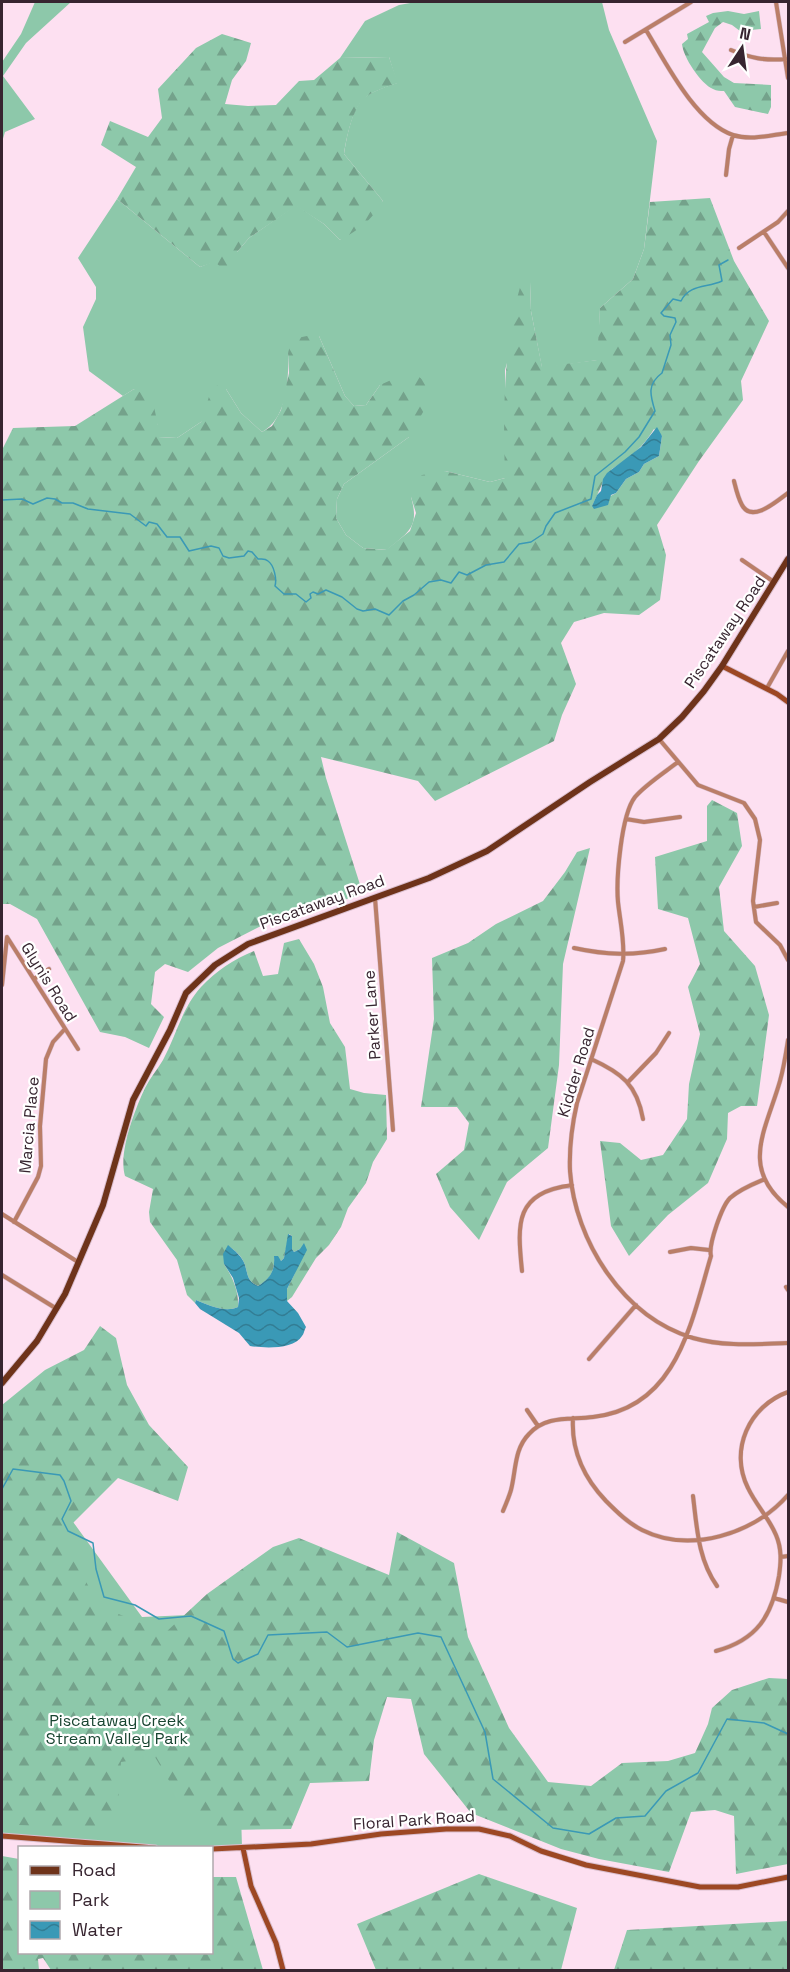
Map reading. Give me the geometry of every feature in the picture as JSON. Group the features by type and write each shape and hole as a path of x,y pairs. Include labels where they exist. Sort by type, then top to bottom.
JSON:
{"main road":[{"name":"Piscataway Road","path":"2,1383 37,1341 57,1308 108,1190 133,1100 189,988 215,965 242,947 429,878 487,851 659,739 704,691 789,560"}],"street":[{"path":"625,42 691,2"},
{"path":"776,2 789,78"},
{"path":"646,30 678,82 701,111 716,125 734,135 751,138 789,133"},
{"path":"731,50 760,60 786,59"},
{"path":"726,175 729,149 734,135"},
{"path":"739,248 789,212"},
{"path":"764,232 789,268"},
{"path":"734,482 742,506 749,511 764,509 789,493"},
{"path":"742,560 774,583"},
{"path":"767,688 789,651"},
{"path":"722,666 767,688 789,702"},
{"path":"659,739 698,785 744,803 755,819 760,840 753,901 756,922 780,945 789,960"},
{"name":"Kidder Road","path":"678,762 635,798 626,819 618,892 624,955 622,969 572,1122 570,1153 572,1185 581,1222 596,1255 611,1277 636,1305 658,1321 686,1335 728,1345 789,1343"},
{"path":"626,819 644,822 680,817"},
{"name":"Parker Lane","path":"375,897 393,1130"},
{"path":"754,907 777,903"},
{"name":"Glynis Road","path":"2,985 7,937 78,1049"},
{"path":"574,948 601,954 624,955 665,949"},
{"path":"34,979 49,969"},
{"name":"Marcia Place","path":"14,1222 38,1177 41,1166 40,1126 46,1059 52,1042 64,1030"},
{"path":"628,1082 656,1053 669,1033"},
{"path":"789,1040 759,1152 765,1179 775,1196 789,1207"},
{"path":"591,1059 610,1068 628,1082 639,1102 643,1119"},
{"path":"503,1511 511,1489 519,1450 527,1435 538,1425 554,1420 595,1417 616,1412 641,1400 670,1371 686,1335 711,1256 709,1250 716,1227 729,1198 765,1179"},
{"path":"522,1271 519,1230 526,1209 534,1199 546,1191 572,1185"},
{"path":"2,1214 78,1262"},
{"path":"670,1252 691,1248 709,1250"},
{"path":"2,1275 57,1308"},
{"path":"589,1359 636,1305"},
{"path":"716,1651 737,1644 751,1635 766,1617 774,1598 781,1557 777,1536 748,1489 740,1456 742,1442 751,1421 762,1407 789,1392"},
{"path":"527,1410 538,1425"},
{"path":"573,1418 575,1448 582,1468 596,1490 630,1523 652,1534 674,1539 699,1540 734,1531 766,1516 789,1495"},
{"path":"693,1496 701,1555 706,1570 717,1586"},
{"path":"781,1557 789,1556"},
{"path":"774,1598 789,1602"},
{"name":"Floral Park Road","path":"213,1849 311,1844 381,1834 479,1829 510,1836 541,1851 586,1865 700,1887 738,1887 789,1877"},
{"path":"2,1836 130,1846"},
{"path":"243,1848 251,1886 276,1943 283,1971"}],"green space":[{"path":"35,2 71,2 26,43 3,76 35,119 5,132 2,142 2,62 21,34"},
{"path":"416,2 602,2 609,30 657,141 644,249 633,279 600,308 598,360 542,368 531,311 530,282 505,370 505,478 490,482 445,471 411,497 413,523 406,533 387,550 363,548 346,535 336,518 337,499 344,484 409,437 380,385 366,405 354,406 345,396 319,336 288,353 285,397 277,418 262,432 241,413 226,389 201,422 177,438 158,437 158,425 134,389 123,396 89,371 83,327 96,299 96,287 78,258 117,199 200,267 237,252 249,238 296,205 324,224 340,240 383,201 344,154 352,118 362,100 397,83 389,57 340,58 365,21 399,5"},
{"path":"728,11 744,14 759,11 761,29 740,31 723,22 715,28 702,52 724,77 734,83 771,85 771,107 768,114 735,107 724,91 714,90 703,82 693,70 683,49 682,44 688,39 687,34 709,22 706,16"},
{"path":"222,34 251,43 246,61 232,80 225,104 276,105 299,81 314,80 340,58 389,57 398,83 375,92 363,100 353,118 346,141 344,154 383,201 370,219 340,240 324,224 296,206 249,238 237,252 239,267 226,272 215,262 200,267 117,199 136,167 101,145 110,121 148,137 162,118 158,89 196,48"},
{"path":"710,198 734,261 769,321 741,381 743,400 657,525 666,555 660,600 639,615 604,613 574,622 561,643 576,684 562,715 554,741 435,801 418,781 321,757 363,894 265,924 218,948 188,972 165,964 155,972 151,1004 164,1017 149,1048 125,1037 100,1032 37,919 10,904 2,904 2,450 13,428 75,426 134,389 152,398 158,425 158,437 177,438 201,422 213,384 226,389 241,413 262,432 272,426 281,410 289,373 288,353 292,339 319,336 345,396 354,406 366,405 380,385 400,376 418,376 428,384 427,405 409,437 344,484 337,499 336,518 346,535 363,548 386,550 410,531 416,513 411,497 412,483 422,475 445,471 490,482 505,478 504,403 508,353 522,280 530,282 531,311 542,367 597,360 600,308 633,279 644,249 650,202","holes":["654,429 662,436 659,456 644,464 639,472 626,479 616,493 592,506 612,469 629,458"]},
{"path":"712,800 737,813 742,846 719,887 724,931 755,966 769,1015 757,1106 741,1106 728,1113 727,1139 708,1183 668,1215 629,1256 611,1226 600,1141 620,1143 641,1160 663,1155 687,1119 689,1084 700,1034 688,987 700,964 688,918 658,909 655,857 707,841 707,806"},
{"path":"590,848 563,964 559,1065 548,1148 507,1182 479,1240 450,1207 436,1174 464,1150 469,1123 457,1107 421,1107 434,1019 432,958 468,943 496,924 543,901 577,852"},
{"path":"299,939 314,964 323,987 330,1023 345,1047 350,1089 386,1095 387,1139 373,1162 366,1183 348,1208 341,1227 329,1245 316,1258 292,1297 287,1301 287,1289 295,1273 300,1249 294,1252 292,1236 289,1234 284,1258 281,1261 274,1256 271,1274 258,1286 250,1280 240,1256 228,1246 224,1264 235,1285 238,1307 222,1309 196,1300 195,1303 187,1295 177,1260 150,1222 149,1212 153,1189 125,1176 123,1166 129,1131 145,1088 163,1060 184,1013 201,987 226,966 254,951 263,976 278,974 284,943"},
{"path":"100,1326 116,1338 127,1385 149,1425 188,1467 178,1501 118,1478 61,1535 99,1606 165,1633 207,1594 273,1547 299,1538 389,1575 397,1532 454,1563 468,1637 509,1728 548,1782 591,1786 622,1763 668,1761 695,1753 708,1724 712,1708 732,1690 769,1678 788,1679 788,1864 736,1874 734,1816 715,1810 691,1812 669,1872 599,1859 561,1849 471,1813 424,1754 411,1699 387,1697 374,1740 369,1781 310,1783 291,1829 231,1830 206,1825 171,1784 155,1757 121,1762 116,1831 2,1824 2,1405 45,1370 84,1350"},
{"name":"Piscataway Creek Stream Valley Park","path":"34,1468 142,1617 235,1613 242,1847 147,1846 2,1836 2,1471"},
{"path":"2,1856 18,1859 18,1954 213,1954 213,1877 236,1877 263,1970 51,1970 43,1958 38,1959 39,1970 2,1970"},
{"path":"479,1874 577,1908 561,1970 376,1970 357,1924"},
{"path":"788,1921 788,1970 614,1970 627,1930"}],"water":[{"path":"657,427 662,436 659,456 644,464 639,472 626,479 616,493 611,495 608,505 594,509 592,506 601,491 603,479 607,473 641,447"},
{"path":"288,1234 292,1236 294,1252 304,1243 307,1250 287,1289 287,1301 298,1313 306,1327 298,1341 292,1344 278,1347 250,1346 239,1333 200,1309 195,1303 196,1300 222,1309 238,1307 239,1298 233,1278 224,1264 223,1254 228,1245 240,1256 250,1280 258,1286 271,1273 274,1256 278,1256 281,1261 284,1258"}],"waterway":[{"path":"2,500 22,499 33,504 47,498 62,503 73,503 88,509 130,514 146,526 149,522 157,524 167,537 180,537 189,551 211,546 219,548 223,556 229,558 244,556 248,551 258,559 266,559 272,566 276,580 275,586 284,594 296,594 306,602 311,598 310,594 313,592 318,594 326,590 342,597 357,609 363,611 375,609 389,615 403,601 429,582 441,580 451,583 459,572 467,575 486,565 504,562 519,544 531,542 543,534 555,513 591,499 595,476 625,452 639,437 655,411 651,390 654,381 662,373 671,345 670,335 676,322 675,318 664,316 661,313 673,299 681,301 694,289 722,281 719,265 728,260"},
{"path":"2,1489 13,1469 60,1475 71,1501 62,1519 68,1531 93,1543 96,1569 104,1597 135,1605 159,1619 191,1616 224,1631 233,1659 238,1663 258,1654 268,1635 327,1632 347,1647 418,1633 441,1637 485,1732 493,1779 553,1828 589,1834 616,1818 645,1816 666,1791 698,1773 727,1719 764,1723 788,1734"}]}
